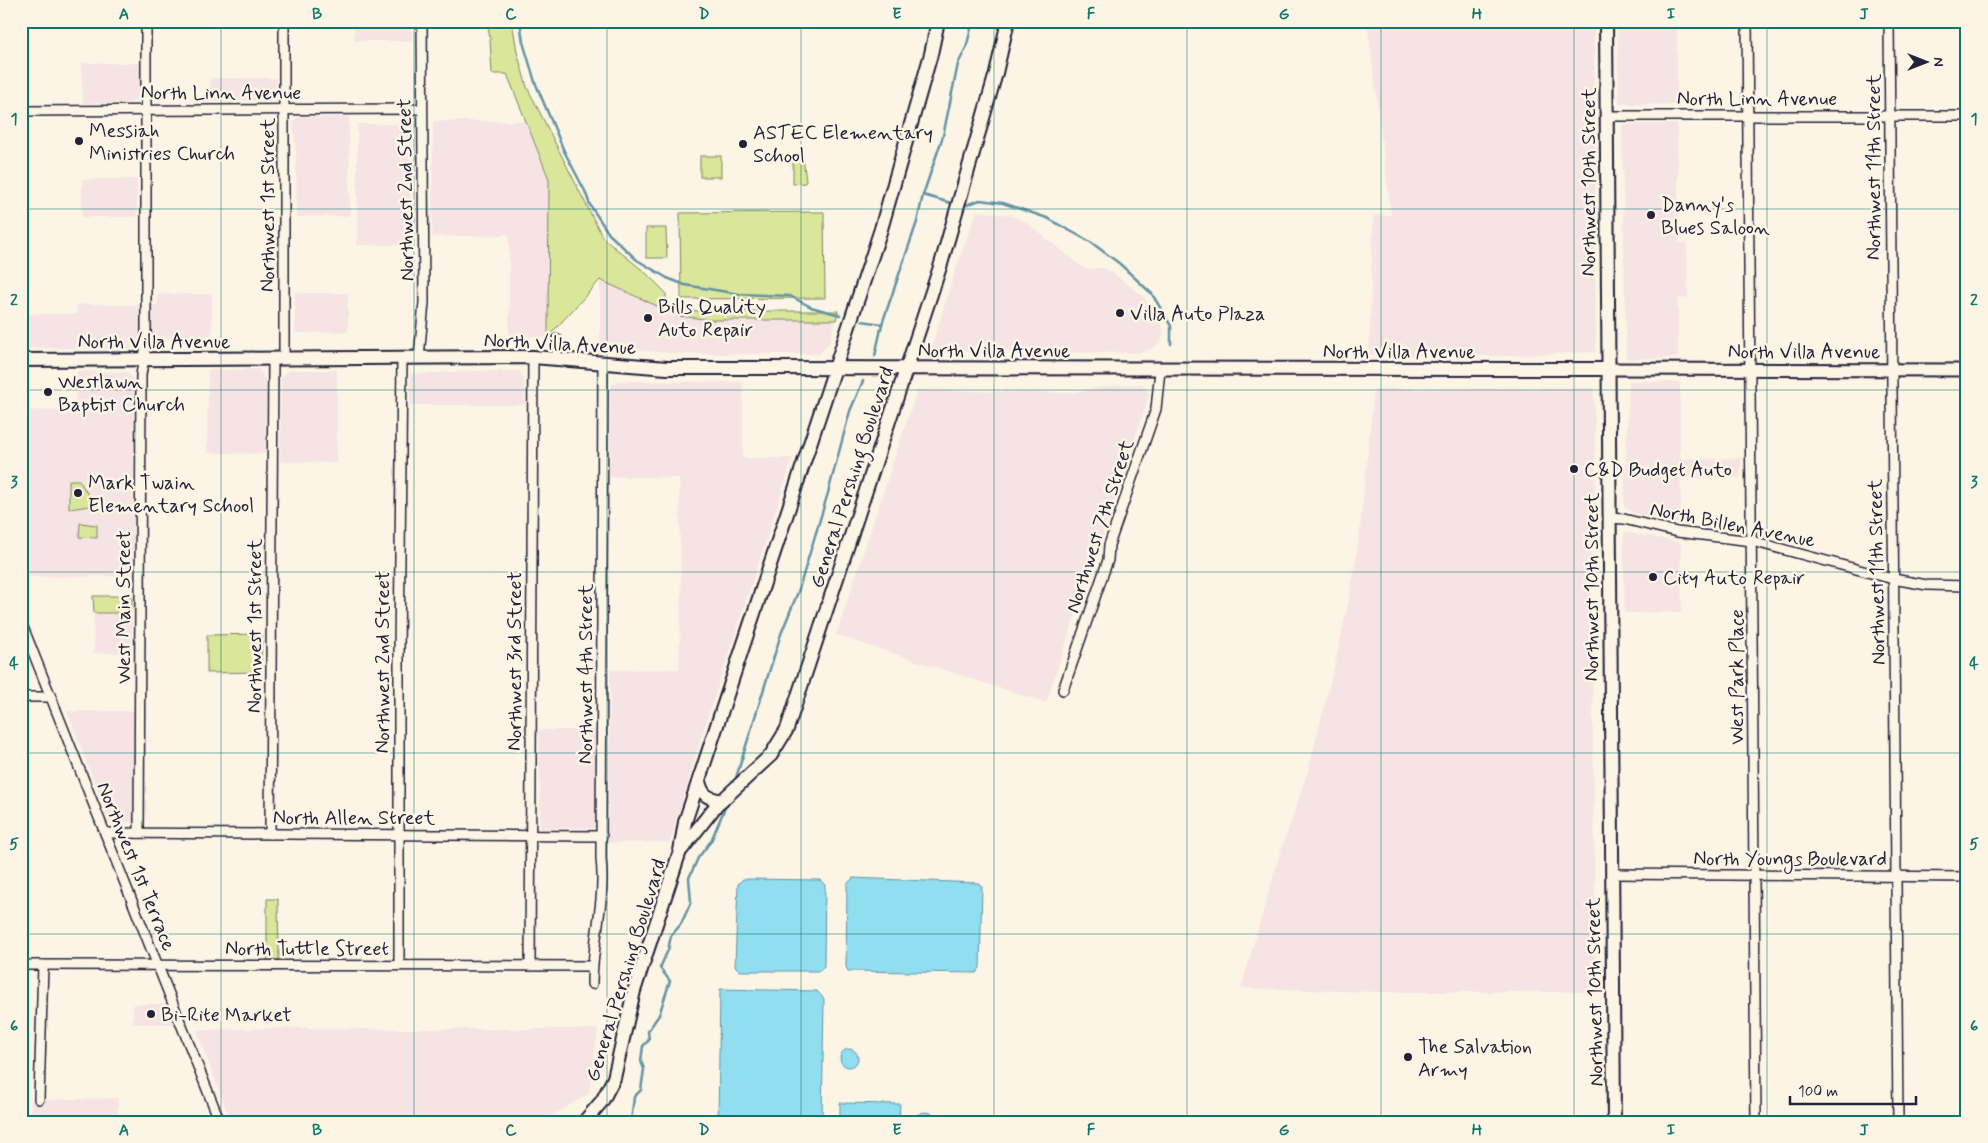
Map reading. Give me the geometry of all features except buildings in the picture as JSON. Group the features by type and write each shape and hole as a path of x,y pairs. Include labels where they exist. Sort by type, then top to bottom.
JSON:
{"main road":[{"name":"General Pershing Boulevard","path":"584,1122 602,1101 614,1078 634,991 680,851 685,822 881,229 929,63 938,21"},
{"name":"General Pershing Boulevard","path":"680,851 708,814 771,755 787,729 954,218 996,73 1008,21"},
{"name":"Northwest 10th Street","path":"1606,21 1614,1122"},
{"name":"North Villa Avenue","path":"21,360 557,358 667,368 1609,370"},
{"path":"699,781 701,790 706,796 722,801"}],"street":[{"name":"West Main Street","path":"139,833 142,375 146,345 146,21"},
{"name":"Northwest 1st Street","path":"270,834 284,110 284,21"},
{"name":"Northwest 2nd Street","path":"419,358 424,302 422,21"},
{"name":"West Park Place","path":"1747,21 1756,1122"},
{"name":"Northwest 11th Street","path":"1889,21 1898,1122"},
{"name":"North Linn Avenue","path":"21,111 422,109"},
{"name":"North Linn Avenue","path":"1607,116 1967,116"},
{"path":"557,339 557,358"},
{"name":"Northwest 2nd Street","path":"400,965 402,358"},
{"name":"Northwest 3rd Street","path":"530,966 533,358"},
{"name":"Northwest 4th Street","path":"592,984 592,966 603,880 601,859 604,362"},
{"name":"Northwest 7th Street","path":"1063,690 1108,560 1108,546 1156,409 1160,370"},
{"name":"North Villa Avenue","path":"1609,370 1967,370"},
{"name":"North Billen Avenue","path":"1610,518 1624,518 1677,532 1752,541 1894,579 1927,585 1967,586"},
{"name":"Northwest 1st Terrace","path":"21,622 220,1122"},
{"path":"21,697 51,697"},
{"name":"North Allen Street","path":"105,833 602,836"},
{"name":"North Youngs Boulevard","path":"1612,874 1967,877"},
{"name":"North Tuttle Street","path":"21,965 592,966"},
{"path":"39,1099 43,965"}],"shaded area":[{"path":"354,21 412,21 412,41 354,41"},
{"path":"1367,21 1594,21 1596,352 1506,356 1369,355 1373,215 1391,215"},
{"path":"1617,21 1677,21 1677,105 1619,104"},
{"path":"81,63 140,63 139,98 130,103 83,103"},
{"path":"210,78 276,78 276,100 210,101"},
{"path":"298,117 349,117 350,216 296,217 296,153 293,122"},
{"path":"433,121 525,121 549,179 548,337 509,337 509,235 432,237"},
{"path":"357,124 410,124 411,245 357,245"},
{"path":"1622,124 1677,124 1679,243 1687,243 1688,298 1678,298 1678,358 1626,359"},
{"path":"82,179 137,179 137,217 82,217"},
{"path":"977,211 1009,215 1026,222 1085,269 1104,268 1113,273 1144,297 1164,330 1161,342 1150,350 1138,353 930,351 956,268"},
{"name":"Bills Quality Auto Repair","path":"600,280 679,316 712,320 836,320 829,343 819,354 680,354 600,347"},
{"path":"295,293 348,293 348,332 295,333"},
{"path":"158,294 212,294 212,337 137,339 137,342 131,349 21,348 21,314 76,314 77,304 157,305"},
{"path":"259,369 266,382 265,454 207,453 208,370"},
{"path":"290,370 337,370 337,463 280,462 281,377"},
{"name":"Mark Twain Elementary School","path":"76,371 127,372 134,380 133,576 21,577 21,410 75,411"},
{"path":"520,371 524,380 525,405 410,405 410,374"},
{"path":"617,381 743,382 743,458 793,458 703,732 670,842 608,843 610,670 679,669 681,591 679,478 610,477 610,387"},
{"path":"1629,381 1680,382 1680,459 1741,458 1740,478 1681,478 1681,524 1633,513 1624,506"},
{"path":"1142,384 1149,393 1146,405 1046,703 836,635 917,390 1069,393 1110,386"},
{"path":"1594,388 1596,500 1591,533 1596,992 1375,992 1241,988 1277,863 1309,767 1336,659 1351,589 1360,529 1374,389"},
{"name":"City Auto Repair","path":"1624,532 1681,542 1682,612 1624,613"},
{"path":"93,596 132,596 132,653 94,653"},
{"path":"67,711 134,711 134,823 110,823"},
{"path":"539,730 597,730 596,828 540,828"},
{"name":"Bi-Rite Market","path":"133,1004 165,1004 174,1024 133,1024"},
{"path":"291,1028 598,1029 589,1094 541,1122 231,1122 196,1030"},
{"path":"118,1098 118,1122 30,1122 31,1100"}],"green space":[{"path":"487,21 512,21 517,52 527,87 603,238 646,273 666,293 666,305 679,311 838,311 836,320 712,320 679,316 600,280 548,337 549,179 507,74 492,74"},
{"path":"700,156 721,156 721,177 700,177"},
{"path":"793,157 803,157 805,183 793,184"},
{"path":"824,212 825,298 681,299 680,213"},
{"path":"646,228 666,228 667,258 646,258"},
{"path":"69,480 79,480 90,498 90,506 69,509"},
{"path":"80,523 97,525 97,538 79,537"},
{"path":"93,596 132,596 132,608 123,609 123,613 94,613"},
{"path":"262,634 261,672 207,673 207,635"},
{"path":"267,899 278,899 279,960 267,960"}],"water":[{"path":"853,878 978,883 982,887 980,968 976,973 848,971 846,967 847,884"},
{"path":"743,879 820,880 825,885 824,966 820,971 740,971 735,966 738,884"},
{"path":"720,989 817,991 824,999 822,1122 718,1122"},
{"path":"849,1049 855,1052 858,1058 855,1064 849,1067 843,1064 840,1058 843,1052"},
{"path":"840,1103 900,1104 899,1122 840,1122"},
{"path":"924,1112 931,1113 942,1122 908,1122 914,1116"}],"waterway":[{"path":"520,21 523,42 535,82 564,151 585,191 590,205 609,234 637,260 667,278 685,285 739,294 790,296 811,307 840,315"},
{"path":"875,356 882,324 917,222 923,195 943,136 958,64 966,48 973,21"},
{"path":"923,195 951,203"},
{"path":"966,205 980,200 1003,203 1047,218 1092,243 1120,264 1152,294 1171,326 1171,344"},
{"path":"862,321 882,324"},
{"path":"735,781 781,634 798,592 850,411 863,381"},
{"path":"631,1122 634,1097 641,1090 644,1069 641,1061 643,1046 649,1040 648,1031 659,1015 670,981 660,968 668,950 671,936 681,924 691,902 689,878 698,858 711,841 727,803"}],"place":[{"name":"Messiah Ministries Church","path":"79,141"},
{"name":"ASTEC Elementary School","path":"743,144"},
{"name":"Danny's Blues Saloon","path":"1651,215"},
{"name":"Villa Auto Plaza","path":"1120,313"},
{"name":"Bills Quality Auto Repair","path":"648,318"},
{"name":"Westlawn Baptist Church","path":"48,392"},
{"name":"C&D Budget Auto","path":"1574,469"},
{"name":"Mark Twain Elementary School","path":"78,493"},
{"name":"City Auto Repair","path":"1653,577"},
{"name":"Bi-Rite Market","path":"151,1014"},
{"name":"The Salvation Army","path":"1408,1057"}]}
